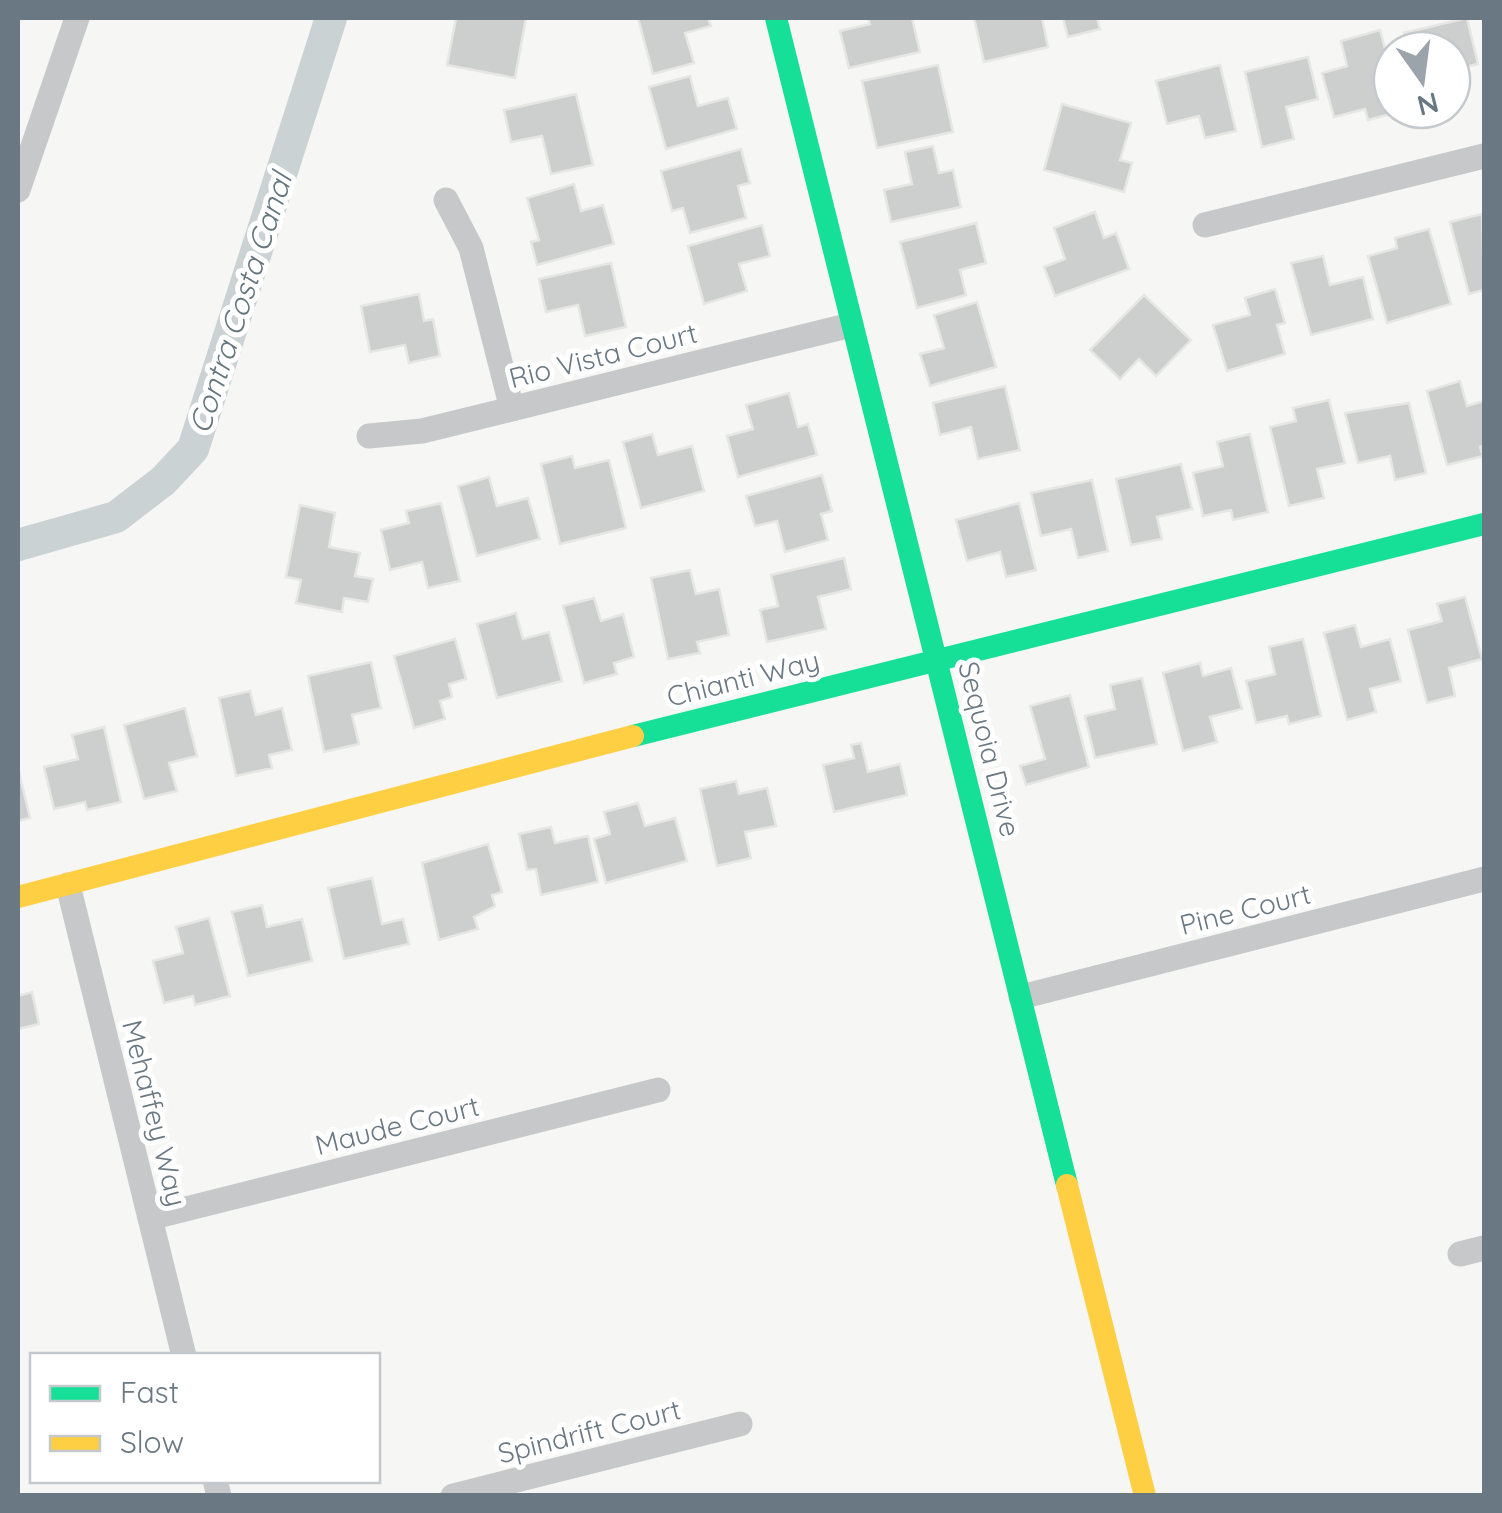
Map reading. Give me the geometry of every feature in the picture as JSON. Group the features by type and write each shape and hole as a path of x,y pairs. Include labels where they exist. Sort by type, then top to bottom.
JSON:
{"street":[{"path":"18,190 77,18"},
{"name":"Sequoia Drive","path":"776,18 1145,1496"},
{"path":"1206,225 1484,156"},
{"path":"446,200 471,248 512,409"},
{"name":"Rio Vista Court","path":"369,436 422,431 851,325"},
{"name":"Chianti Way","path":"18,897 936,660 1484,524"},
{"name":"Pine Court","path":"1020,996 1484,879"},
{"name":"Mehaffey Way","path":"68,884 183,1353"},
{"name":"Maude Court","path":"150,1218 658,1090"},
{"name":"Spindrift Court","path":"454,1496 740,1424"}],"building":[{"path":"456,18 526,18 515,78 447,65"},
{"path":"638,18 708,18 711,26 685,33 694,63 653,74"},
{"path":"868,18 912,18 920,52 849,68 840,31 870,24"},
{"path":"974,18 1042,18 1048,47 984,62"},
{"path":"1063,18 1097,18 1100,29 1068,37"},
{"path":"1467,18 1470,30 1417,30"},
{"path":"1372,32 1372,119 1368,120 1365,109 1334,117 1322,73 1347,66 1341,41"},
{"path":"1472,39 1478,64 1472,65"},
{"path":"1308,57 1318,99 1286,107 1294,139 1262,147 1245,72"},
{"path":"938,65 953,132 877,148 862,81"},
{"path":"1220,65 1236,131 1205,138 1199,116 1167,124 1156,81"},
{"path":"690,76 698,106 728,98 737,129 666,149 649,87"},
{"path":"576,94 593,165 551,174 542,136 511,142 504,110"},
{"path":"1062,104 1131,123 1120,160 1132,163 1124,192 1044,170"},
{"path":"933,146 939,173 953,170 961,207 891,222 884,190 912,184 905,152"},
{"path":"741,149 750,183 738,186 746,218 690,233 683,208 672,211 661,171"},
{"path":"574,184 581,211 603,205 614,244 537,265 531,242 539,240 527,198"},
{"path":"1095,212 1104,238 1116,233 1129,269 1055,296 1044,267 1065,259 1054,228"},
{"path":"1482,214 1484,290 1469,294 1450,222"},
{"path":"976,223 986,263 960,270 966,295 917,308 900,242"},
{"path":"762,225 770,256 739,264 747,291 704,304 688,246"},
{"path":"1429,229 1451,304 1387,323 1368,256 1397,248 1395,238"},
{"path":"1323,256 1330,285 1363,277 1373,319 1311,335 1291,263"},
{"path":"611,263 626,327 585,336 578,305 546,312 539,279"},
{"path":"1275,289 1285,323 1277,325 1285,354 1227,371 1213,325 1250,315 1245,298"},
{"path":"419,294 424,321 433,319 440,356 409,363 405,345 370,352 361,306"},
{"path":"1144,295 1191,340 1156,376 1139,359 1120,379 1090,350"},
{"path":"977,302 996,367 930,386 920,354 944,348 934,315"},
{"path":"1460,381 1467,406 1484,401 1484,446 1480,447 1483,456 1447,465 1427,391"},
{"path":"1005,386 1020,450 978,459 971,427 940,435 933,403"},
{"path":"789,393 798,427 808,424 817,455 738,477 727,436 753,429 746,405"},
{"path":"1329,400 1345,463 1317,469 1324,498 1289,506 1270,427 1296,421 1293,408"},
{"path":"1409,403 1426,473 1395,480 1390,456 1358,463 1345,413"},
{"path":"652,434 658,455 692,446 704,491 641,508 623,442"},
{"path":"1250,434 1268,512 1233,520 1231,510 1203,516 1193,473 1223,466 1217,442"},
{"path":"572,456 575,468 609,460 626,528 560,544 541,464"},
{"path":"1181,464 1192,509 1157,517 1162,539 1131,545 1116,479"},
{"path":"822,475 832,511 821,514 828,540 785,552 777,521 755,526 746,496"},
{"path":"489,477 497,506 528,498 540,539 477,556 458,486"},
{"path":"1092,480 1108,551 1078,558 1071,529 1041,536 1031,493"},
{"path":"441,503 460,581 428,588 422,562 390,570 381,530 409,523 406,511"},
{"path":"1019,503 1036,570 1006,577 1000,552 967,561 956,520"},
{"path":"300,505 335,513 329,547 360,553 355,576 373,579 368,602 344,598 342,612 296,603 301,580 286,577"},
{"path":"844,558 851,589 818,597 826,629 767,642 760,610 778,606 771,575"},
{"path":"690,570 696,594 719,589 729,635 697,642 700,653 668,659 651,578"},
{"path":"1465,597 1482,659 1449,668 1455,696 1427,703 1408,630 1442,621 1437,604"},
{"path":"594,598 601,621 623,614 634,657 614,663 617,674 584,683 563,606"},
{"path":"516,613 523,639 549,632 562,681 497,698 477,624"},
{"path":"1355,625 1361,647 1390,639 1401,681 1370,689 1376,712 1347,720 1324,633"},
{"path":"455,639 466,679 449,684 452,697 440,701 445,719 414,728 394,656"},
{"path":"1303,639 1321,716 1289,724 1287,716 1256,723 1246,681 1275,674 1269,647"},
{"path":"371,662 381,708 352,715 359,744 324,752 308,676"},
{"path":"1200,663 1203,676 1231,668 1242,709 1210,717 1217,742 1183,751 1163,673"},
{"path":"1142,678 1157,744 1095,758 1085,716 1115,709 1110,685"},
{"path":"250,691 256,715 282,708 292,750 269,755 272,768 236,776 219,698"},
{"path":"1070,695 1089,767 1026,785 1020,766 1045,759 1030,706"},
{"path":"185,708 197,756 169,763 177,791 144,799 124,725"},
{"path":"104,727 121,802 87,810 85,802 54,809 44,767 78,759 72,735"},
{"path":"861,743 868,772 900,764 907,795 834,812 823,765 854,758 851,745"},
{"path":"18,768 30,818 18,821"},
{"path":"736,781 739,794 767,788 776,826 745,832 751,858 717,866 700,789"},
{"path":"638,803 645,826 675,818 687,861 606,883 594,839 610,834 604,812"},
{"path":"551,827 555,843 588,836 598,882 541,895 536,869 527,870 519,834"},
{"path":"488,844 502,892 492,895 495,906 474,917 478,929 439,940 422,863"},
{"path":"372,878 382,924 403,919 409,944 344,959 328,888"},
{"path":"262,905 267,927 302,919 312,961 248,976 232,912"},
{"path":"209,918 230,996 195,1005 193,996 164,1003 153,961 183,953 176,927"},
{"path":"32,992 39,1024 18,1029 18,996"}],"waterway":[{"name":"Contra Costa Canal","path":"18,545 116,517 163,481 193,449 331,18"}],"traffic: fast":[{"path":"776,18 1067,1185"},
{"path":"633,736 1484,524"}],"traffic: slow":[{"path":"18,897 633,736"},
{"path":"1067,1185 1145,1496"}]}
